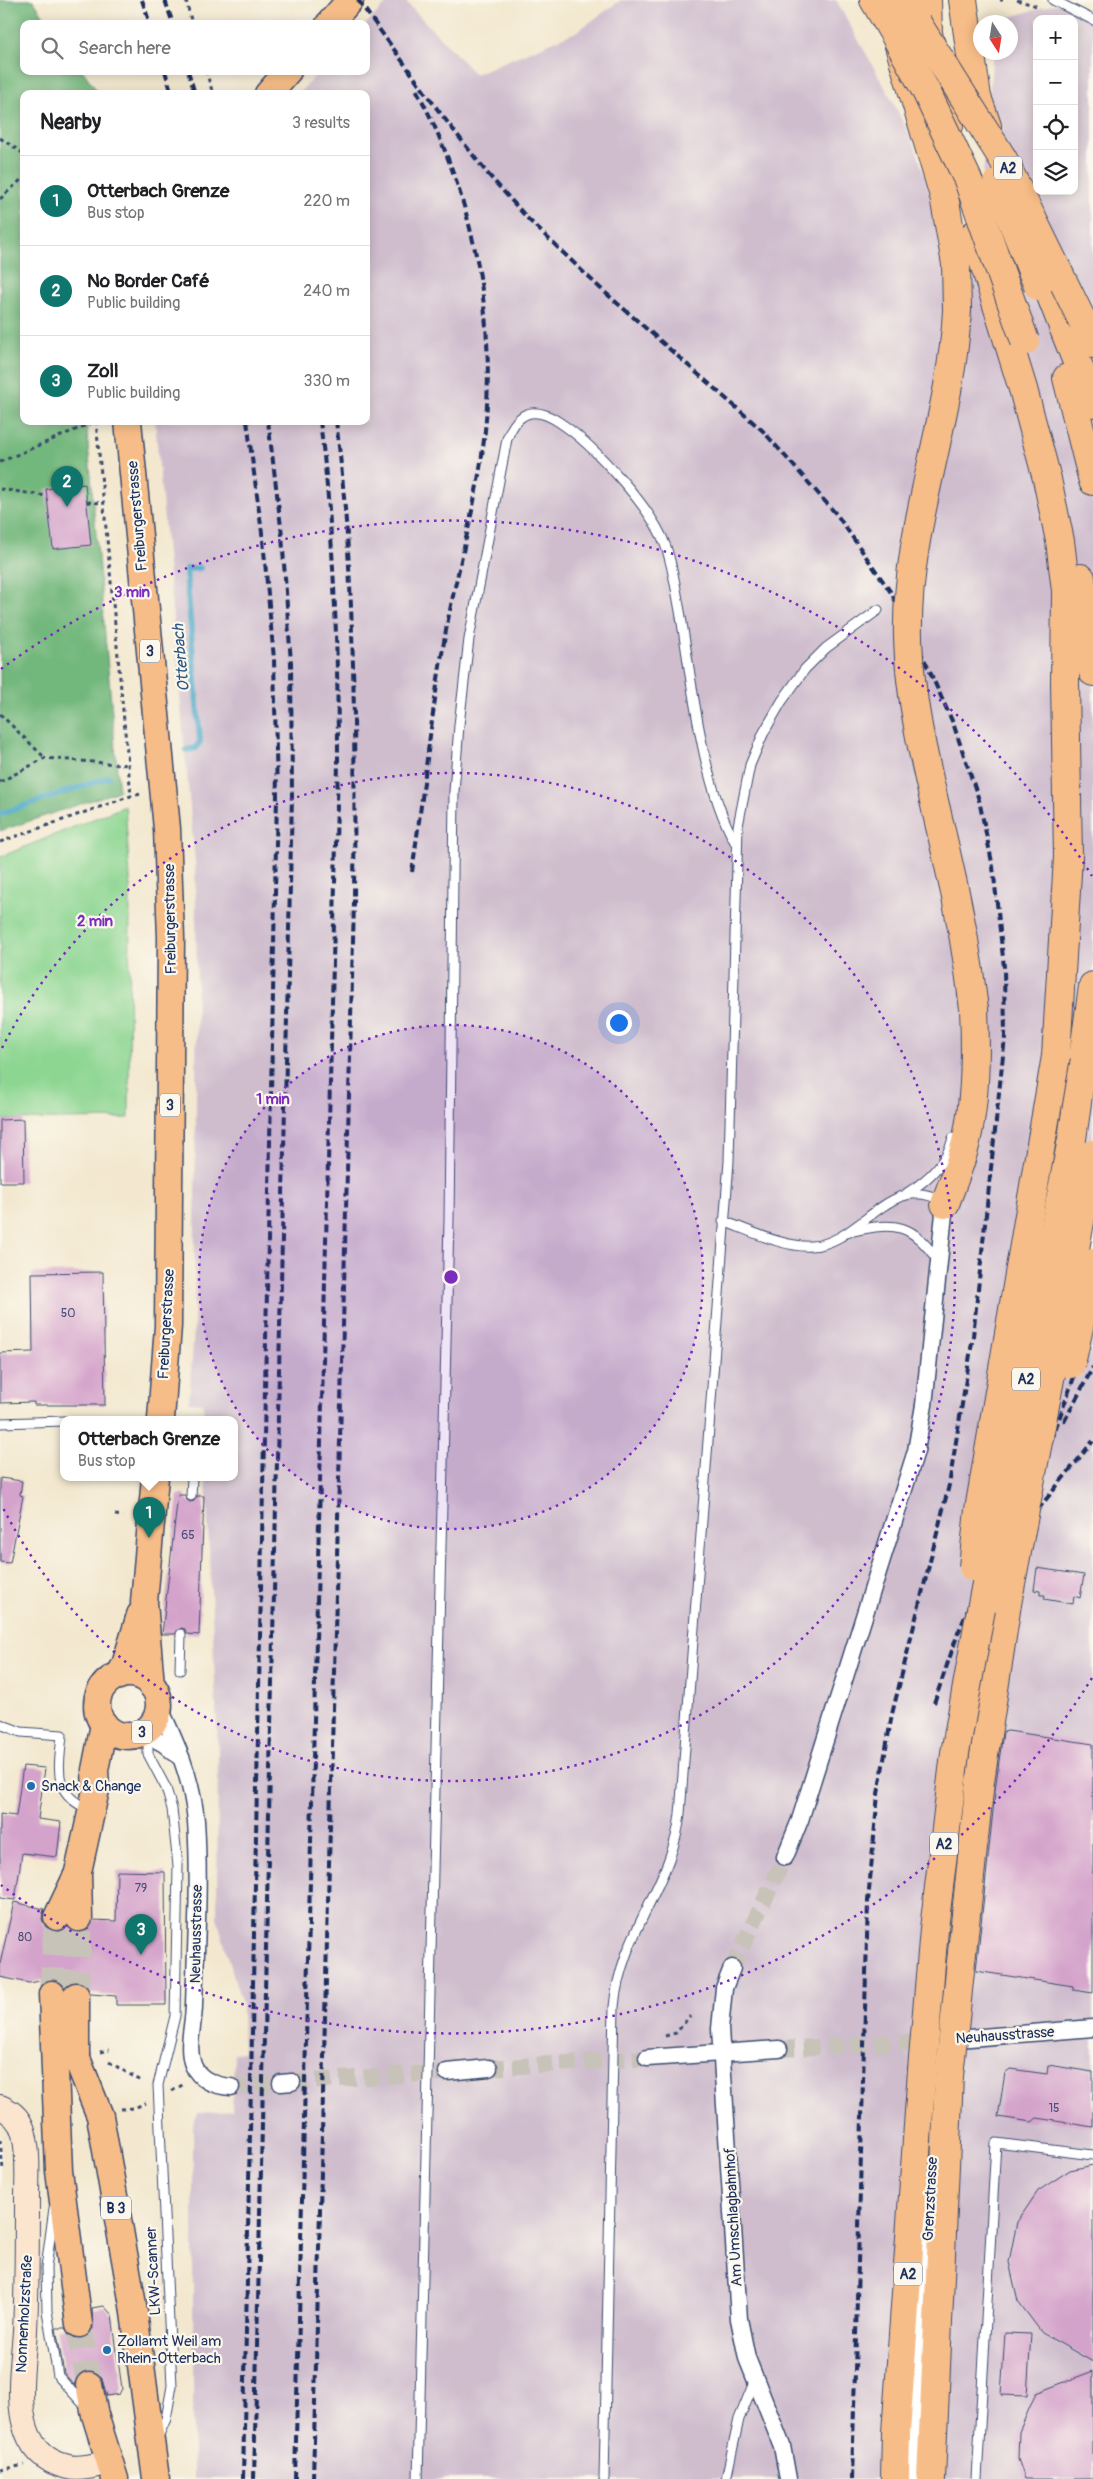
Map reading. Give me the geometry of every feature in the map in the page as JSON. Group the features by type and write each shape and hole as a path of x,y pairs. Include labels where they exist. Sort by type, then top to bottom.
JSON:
{"highway":[{"name":"A2","path":"874,0 913,21 1003,160 1093,344"},
{"name":"A2","path":"903,0 977,138 1017,231 1061,359 1093,481"},
{"path":"962,0 977,96 1003,171 1093,403"},
{"path":"966,29 974,12 983,0"},
{"name":"A2","path":"913,21 926,90 968,180 1025,341 1051,433 1069,512 1083,591 1093,672"},
{"path":"913,21 928,33 965,198 1023,388 1047,479 1060,541 1066,591 1064,682 1068,857 1059,1025 1048,1109 979,1510 972,1576 979,1620"},
{"path":"913,21 956,264 957,310 953,362 921,512 911,577 908,637 913,692 926,766 966,944 974,1013 973,1089 969,1127 963,1152 945,1204"},
{"name":"A2","path":"895,2479 898,2413 934,1929 956,1753 979,1620 1072,1139 1093,986"},
{"name":"A2","path":"931,2479 949,2076 980,1781 1007,1604 1093,1154"},
{"path":"1007,1604 1030,1550 1093,1263"}],"main road":[{"path":"332,20 350,0"},
{"path":"271,90 285,75"},
{"name":"Freiburgerstrasse","path":"128,425 167,829 172,938 168,1326 161,1416"},
{"name":"3","path":"93,1800 123,1744 142,1735 154,1722 155,1696 144,1602 155,1481"},
{"name":"3","path":"142,1735 116,1733 104,1724 98,1711 98,1697 104,1686 119,1676 125,1665 144,1602"},
{"path":"119,1676 139,1677 155,1696"},
{"name":"3","path":"68,1918 93,1800 95,1770 104,1724"},
{"path":"64,1995 65,2057 58,2103 59,2171 79,2324"},
{"name":"B 3","path":"65,2057 98,2111 134,2304 156,2479"},
{"path":"89,2385 95,2415 112,2470 151,2451"}],"street":[{"path":"785,1857 800,1820 912,1468 924,1405 945,1204"},
{"name":"Neuhausstrasse","path":"155,1696 173,1733 190,1783 196,1821 194,2018 190,2046 192,2064 206,2080 216,2085 231,2086"},
{"path":"142,1735 181,1758"},
{"name":"Am Umschlagbahnhof","path":"732,1968 721,2006 720,2029 739,2320 746,2353 755,2380 782,2446 788,2479"},
{"name":"Neuhausstrasse","path":"918,2042 1093,2028"},
{"name":"Grenzstrasse","path":"915,2479 935,2110 945,2040"},
{"path":"647,2058 779,2049"},
{"path":"447,2072 489,2068"},
{"name":"Nonnenholzstraße","path":"0,2107 13,2114 19,2121 26,2146 26,2301 20,2399 27,2433 41,2453 67,2473 83,2468 112,2470"}],"lane":[{"path":"1053,0 1093,20"},
{"path":"418,2479 449,1222 454,792 461,705 474,615 507,439 513,424 522,415 536,412 551,417 567,427 616,473 663,539 671,568 710,773 720,810 736,842"},
{"path":"604,2479 615,1993 630,1940 666,1866 679,1824 729,1161 736,842 742,799 750,765 772,716 805,669 826,648 878,610"},
{"path":"965,1076 974,1013"},
{"path":"850,1232 887,1203 908,1193 930,1177 945,1158 957,1126"},
{"path":"908,1193 922,1194 945,1204"},
{"path":"723,1221 803,1246 824,1244 850,1232 880,1225 896,1226 914,1234 939,1263"},
{"path":"0,1423 60,1421"},
{"path":"191,1496 192,1481"},
{"path":"180,1670 181,1634"},
{"path":"0,1724 21,1732 62,1735 59,1763 62,1786 69,1798 93,1800"},
{"name":"LKW-Scanner","path":"142,1735 148,1746 148,1754 166,1788 175,1834 178,1866 175,2016 158,2085 172,2386 166,2419 151,2451"},
{"path":"176,1971 195,1971"},
{"path":"977,2479 996,2143 1093,2155"},
{"path":"59,2171 46,2268 47,2311 58,2376 95,2415"},
{"path":"726,2479 739,2419 755,2380"}],"path":[{"path":"186,0 191,20"},
{"path":"1017,0 1043,8"},
{"path":"207,75 212,90"},
{"path":"0,138 20,151"},
{"path":"0,199 20,181"},
{"path":"0,462 87,425"},
{"path":"0,842 131,796 96,425"},
{"path":"0,489 46,496"},
{"path":"86,502 105,503"},
{"path":"0,714 45,758"},
{"path":"0,782 45,758 128,765"},
{"path":"140,784 141,803"},
{"path":"115,1515 123,1516"}],"shaded area":[{"path":"390,0 404,0 475,74 576,32 621,0 836,0 892,100 915,146 938,218 974,285 992,60 1018,60 1017,15 1066,1 1093,13 1093,2479 193,2479 193,2125 197,2113 232,2111 234,2053 243,2052 242,2005 217,1918 218,1752 206,1481 238,1481 238,1416 204,1416 203,1403 189,1402 194,1328 197,983 195,862 155,425 370,425 370,90 302,90 316,75 370,75 370,20"}],"green space":[{"path":"0,0 33,0 46,20 20,20 20,75 86,75 96,90 20,90 20,425 86,425 119,791 0,831"},
{"path":"125,806 130,879 129,1118 0,1120 0,857"}],"building":[{"path":"85,484 91,545 53,549 46,489"},
{"path":"23,1119 24,1182 0,1182 0,1120"},
{"path":"103,1272 105,1405 34,1405 34,1402 0,1403 0,1353 33,1352 32,1273"},
{"path":"0,1478 22,1481 20,1495 23,1496 10,1563 0,1562"},
{"path":"178,1495 185,1495 186,1499 190,1502 194,1501 197,1496 204,1496 199,1635 187,1634 185,1629 181,1628 175,1634 162,1634"},
{"path":"1037,1568 1084,1575 1080,1598 1074,1596 1073,1604 1044,1599 1045,1595 1040,1595 1040,1591 1034,1590"},
{"path":"1008,1731 1093,1744 1093,1993 1073,1990 1073,1986 976,1971 996,1783 1003,1732"},
{"path":"23,1766 45,1768 38,1819 61,1822 57,1857 22,1853 15,1900 0,1898 0,1814 16,1816"},
{"path":"117,1871 165,1872 166,2005 116,2005 116,1996 91,1994 84,1983 76,1981 65,1987 59,1981 52,1979 29,1983 0,1977 0,1964 14,1902 44,1909 42,1919 45,1926 51,1931 59,1932 67,1927 79,1933 86,1931 93,1920 116,1921"},
{"path":"1048,2065 1093,2072 1093,2127 1037,2118 1032,2122 998,2117 1005,2073 1010,2069 1047,2074"},
{"path":"1093,2165 1093,2362 1042,2333 1018,2301 1009,2262 1017,2222 1038,2191 1070,2170"},
{"path":"104,2306 112,2315 122,2389 119,2394 107,2396 101,2376 94,2371 87,2370 80,2373 74,2385 64,2373 56,2328 65,2328 74,2338 81,2339 88,2336 93,2329 92,2308"},
{"path":"1005,2333 1031,2334 1027,2396 1001,2395"},
{"path":"1093,2371 1093,2479 1025,2479 1018,2459 1019,2432 1036,2393"}],"waterway":[{"name":"Otterbach","path":"186,750 196,748 200,741 186,569 200,568"},
{"name":"Otterbach","path":"0,814 109,777"}],"tunnel":[{"path":"732,1968 785,1857"},
{"path":"52,1994 57,1917"},
{"path":"76,1996 79,1918"},
{"path":"779,2049 917,2042"},
{"path":"489,2068 647,2058"},
{"path":"292,2082 447,2072"},
{"path":"231,2087 281,2083"},
{"path":"79,2324 89,2385"}],"railway":[{"path":"142,0 149,20"},
{"path":"165,0 172,20"},
{"path":"358,0 438,110 487,173 529,220 600,288 763,431 837,515 892,594 953,723 979,800 993,867 1004,967 1005,1037 973,1336 949,1485 892,1714 878,1794 868,1901 852,2479"},
{"path":"166,75 171,90"},
{"path":"189,75 194,90"},
{"path":"412,872 432,717 442,656 451,604 475,498 482,455 487,408 488,361 485,314 478,267 468,221 454,175 437,131 416,89"},
{"path":"243,2479 277,795 274,659 263,540 248,425"},
{"path":"254,2479 292,796 291,663 282,535 268,425"},
{"path":"295,2479 338,763 334,592 329,507 320,425"},
{"path":"313,2479 354,902 354,721 351,601 343,481 336,425"},
{"path":"934,1703 958,1633 1002,1530 1049,1447 1093,1324"},
{"path":"1064,1422 1093,1367"},
{"path":"1015,1538 1093,1441"}],"place":[{"name":"No Border Café","path":"67,507"},
{"name":"Otterbach Grenze","path":"149,1538"},
{"name":"Snack & Change","path":"31,1786"},
{"name":"Zoll","path":"141,1955"},
{"name":"Zollamt Weil am Rhein-Otterbach","path":"107,2350"}]}
